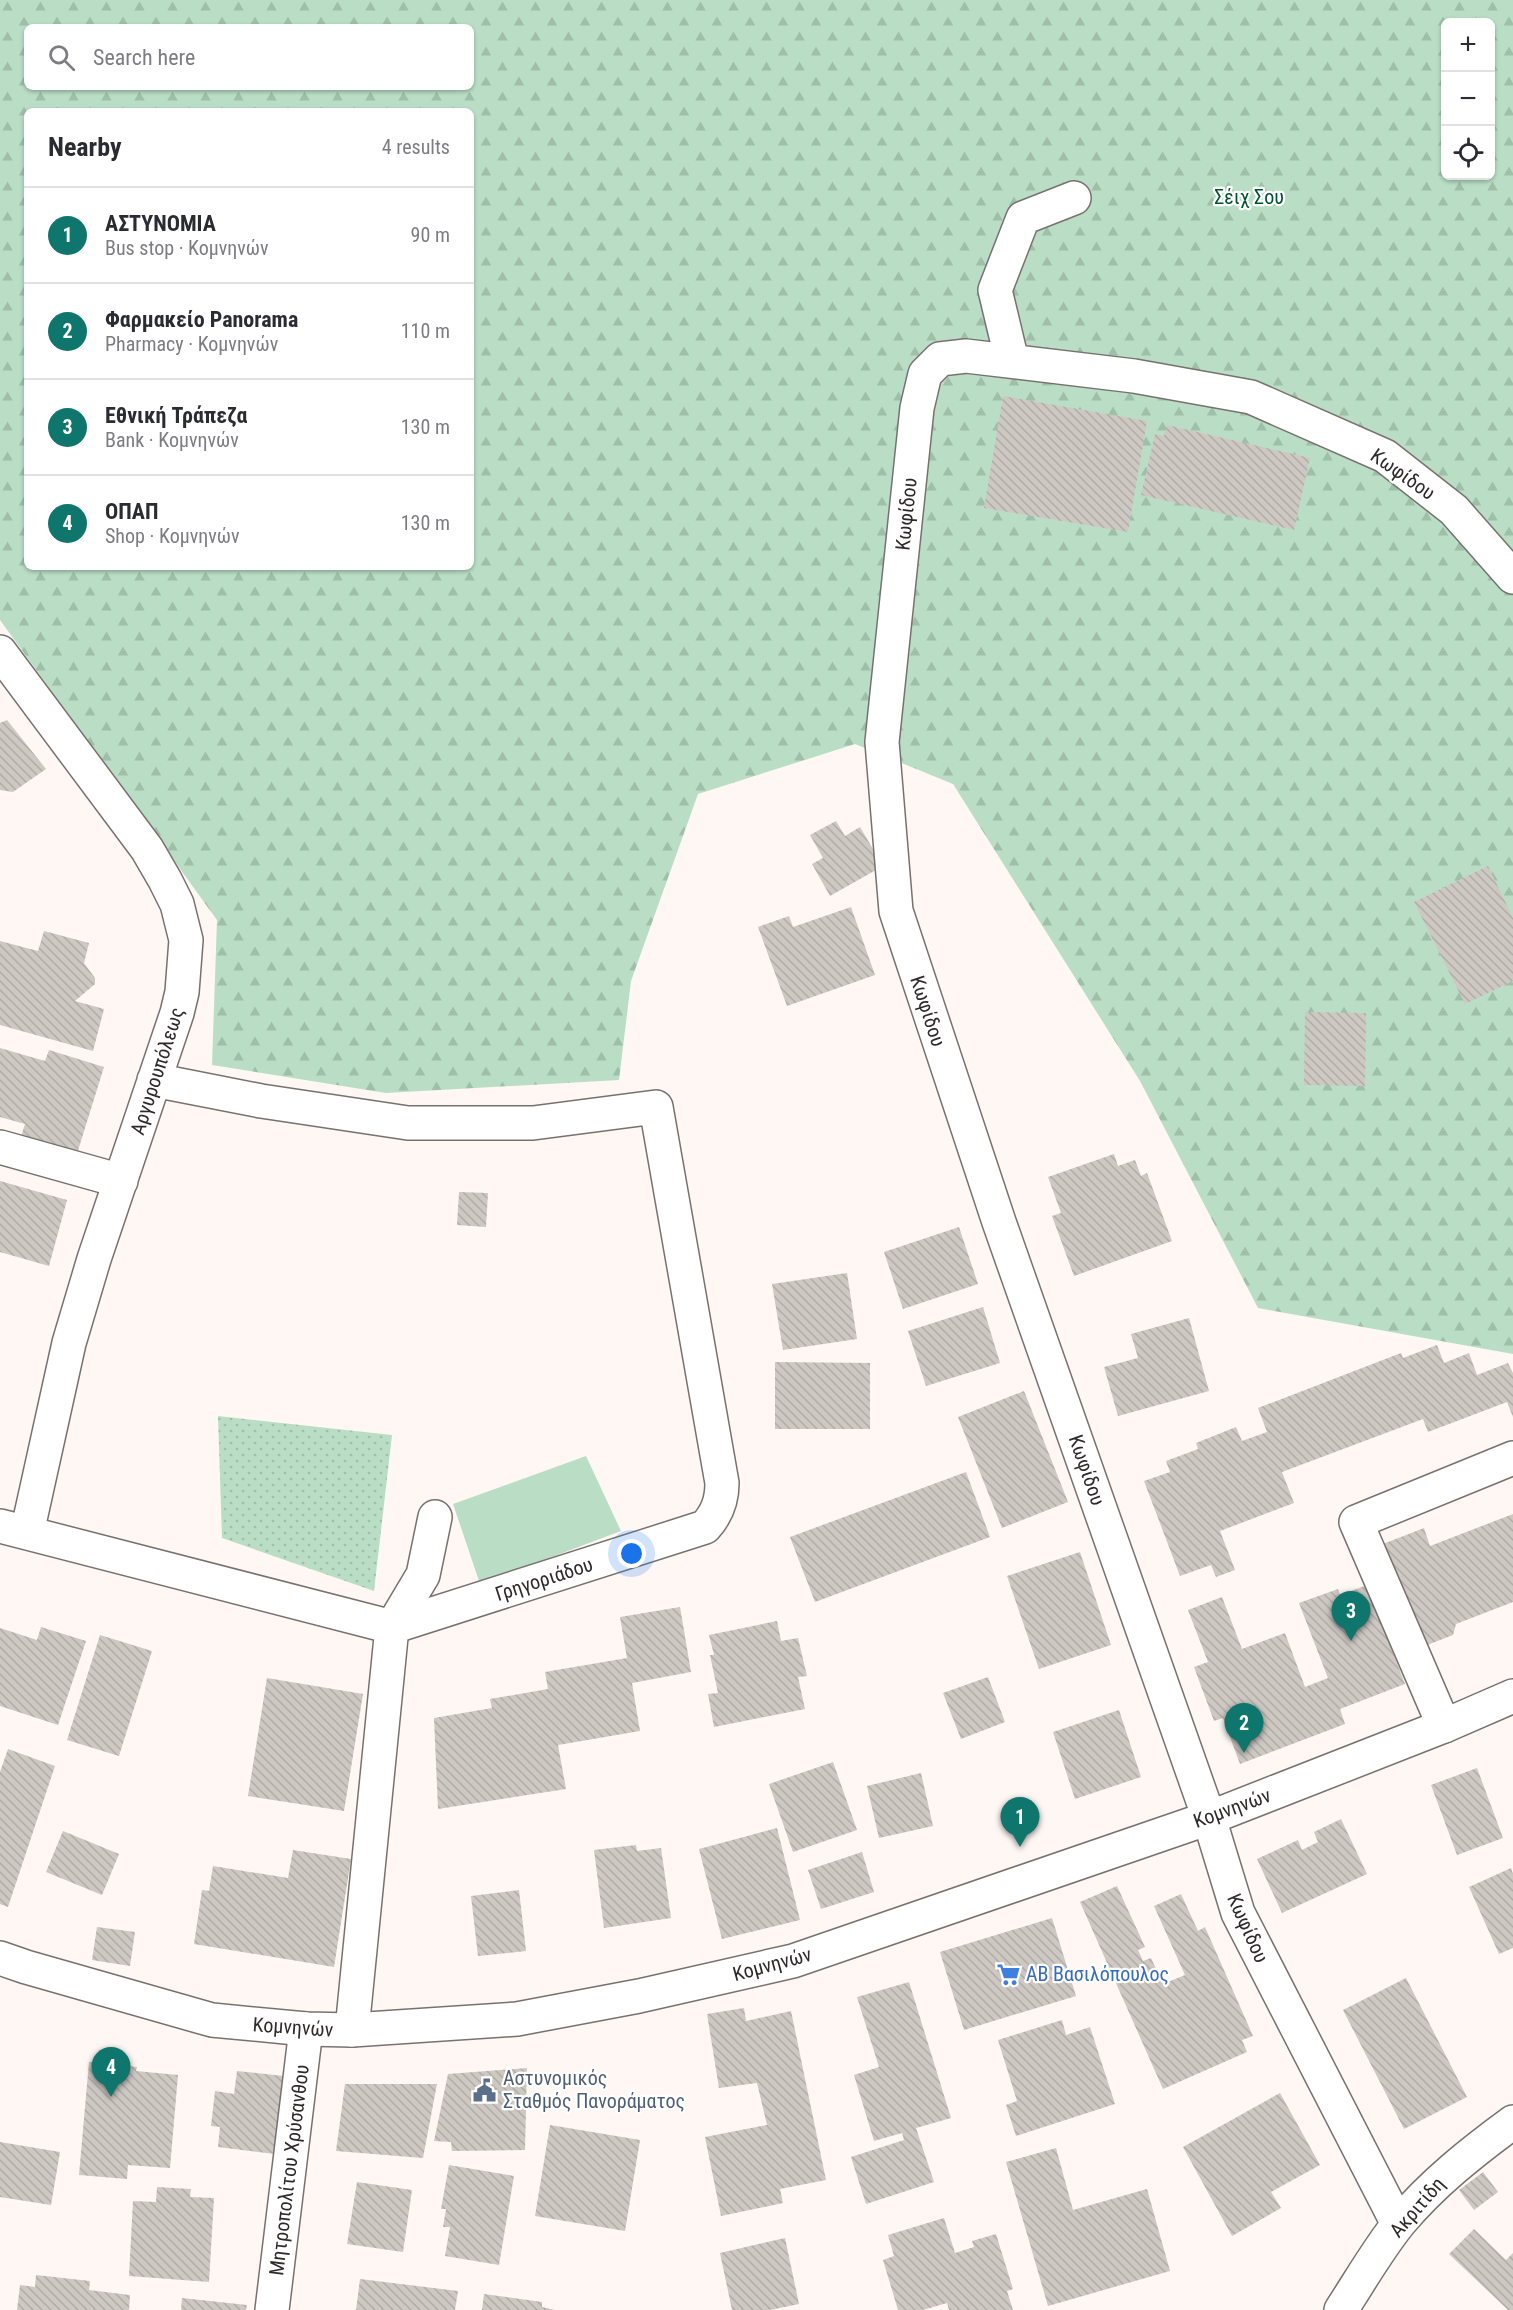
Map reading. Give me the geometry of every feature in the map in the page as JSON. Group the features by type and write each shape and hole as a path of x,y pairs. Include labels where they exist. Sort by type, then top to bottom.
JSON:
{"street":[{"path":"1012,361 994,290 1023,218 1074,198"},
{"name":"Κωφίδου","path":"1398,2224 1238,1913 1209,1818 999,1221 896,910 882,742 917,408 926,374 940,359 966,356 1134,376 1251,397 1386,456 1454,510 1513,577"},
{"name":"Αργυρουπόλεως","path":"0,652 147,849 177,904 186,940 182,992 94,1259 14,1529"},
{"name":"Γρηγοριάδου","path":"154,1080 261,1101 408,1123 532,1123 656,1107 722,1483 722,1496 715,1516 705,1527 392,1627"},
{"path":"0,1147 121,1181"},
{"path":"1444,1726 1356,1522 1513,1458"},
{"path":"352,2030 392,1627 423,1575 435,1517"},
{"path":"14,1529 392,1627"},
{"name":"Κομνηνών","path":"0,1958 26,1968 212,2020 306,2029 352,2030 517,2019 639,1996 793,1961 1209,1818 1444,1726 1513,1696"},
{"name":"Μητροπολίτου Χρύσανθου","path":"272,2310 306,2029"},
{"name":"Ακριτίδη","path":"1341,2310 1398,2224 1445,2175 1513,2122"}],"green space":[{"name":"Σέιχ Σου","path":"0,0 1513,0 1513,1354 1258,1308 1140,1081 953,784 855,744 698,794 631,981 619,1080 386,1093 212,1065 217,920 0,620"},
{"path":"218,1416 392,1435 374,1591 222,1538"},
{"path":"586,1456 621,1531 480,1584 453,1504"}],"building":[{"path":"1003,396 1147,421 1128,532 984,508"},
{"path":"1167,425 1310,458 1294,530 1141,495 1155,434 1164,436"},
{"path":"7,720 46,769 13,792 0,790 0,723"},
{"path":"836,821 845,836 860,827 883,866 830,896 812,864 823,858 810,835"},
{"path":"1488,866 1513,918 1513,981 1465,1004 1414,902"},
{"path":"851,907 875,975 787,1006 758,927 789,916 793,927"},
{"path":"44,931 89,943 84,963 95,978 95,984 75,1001 104,1009 93,1051 0,1025 0,941 38,951"},
{"path":"1305,1012 1366,1013 1365,1086 1304,1085"},
{"path":"0,1048 45,1061 49,1050 104,1067 76,1157 20,1140 25,1124 0,1117"},
{"path":"1114,1154 1118,1166 1135,1160 1141,1176 1147,1173 1172,1241 1074,1276 1052,1216 1061,1213 1048,1177"},
{"path":"0,1181 67,1200 49,1266 0,1252"},
{"path":"459,1192 488,1193 486,1227 457,1225"},
{"path":"959,1227 978,1284 903,1309 884,1252"},
{"path":"847,1273 857,1339 783,1350 772,1284"},
{"path":"983,1307 1000,1363 926,1386 908,1331"},
{"path":"1189,1318 1209,1391 1118,1416 1104,1367 1138,1358 1131,1334"},
{"path":"1437,1345 1444,1363 1469,1353 1477,1375 1508,1363 1513,1373 1513,1417 1507,1402 1428,1432 1423,1419 1282,1472 1294,1503 1220,1531 1235,1570 1216,1577 1211,1565 1180,1576 1144,1481 1170,1472 1166,1461 1198,1449 1196,1443 1236,1427 1242,1441 1267,1432 1258,1408 1401,1353 1403,1358"},
{"path":"775,1362 870,1363 870,1429 775,1429"},
{"path":"1024,1391 1068,1502 1002,1528 958,1417"},
{"path":"966,1472 990,1537 815,1602 790,1537"},
{"path":"1513,1514 1513,1602 1456,1624 1453,1635 1422,1647 1383,1544 1424,1528 1430,1546"},
{"path":"1080,1552 1111,1645 1039,1669 1007,1576"},
{"path":"1367,1585 1405,1684 1340,1709 1345,1724 1240,1764 1223,1718 1214,1721 1194,1667 1208,1662 1188,1610 1222,1597 1242,1649 1285,1633 1305,1687 1328,1678 1299,1603 1338,1589 1340,1595"},
{"path":"680,1607 691,1672 632,1683 640,1731 558,1745 566,1789 438,1809 434,1718 492,1708 490,1699 548,1689 545,1672 627,1658 620,1617"},
{"path":"777,1621 781,1641 798,1638 807,1676 798,1677 805,1709 714,1727 708,1694 718,1693 710,1655 714,1655 709,1635"},
{"path":"41,1627 86,1641 58,1725 0,1706 0,1628 37,1640"},
{"path":"100,1635 152,1651 119,1756 67,1740"},
{"path":"988,1677 1005,1722 961,1739 943,1693"},
{"path":"267,1678 363,1694 344,1811 248,1796"},
{"path":"1119,1710 1141,1777 1075,1799 1053,1732"},
{"path":"8,1749 55,1766 8,1907 0,1904 0,1772"},
{"path":"833,1762 857,1830 793,1852 769,1784"},
{"path":"1477,1768 1503,1838 1457,1855 1431,1785"},
{"path":"921,1773 933,1826 879,1838 867,1786"},
{"path":"1341,1819 1367,1874 1282,1913 1257,1859 1298,1840 1302,1850 1318,1842 1314,1832"},
{"path":"777,1828 800,1920 722,1939 699,1849"},
{"path":"63,1831 119,1854 102,1895 46,1872"},
{"path":"636,1845 637,1851 661,1848 671,1918 604,1928 594,1850"},
{"path":"293,1850 351,1859 334,1967 194,1944 202,1890 209,1891 213,1866 288,1878"},
{"path":"862,1852 874,1892 821,1909 808,1870"},
{"path":"1511,1868 1513,1874 1513,1948 1499,1954 1469,1887"},
{"path":"1117,1886 1145,1947 1138,1950 1143,1961 1151,1958 1163,1984 1185,1975 1154,1906 1181,1894 1198,1931 1205,1927 1253,2036 1242,2040 1247,2052 1163,2089 1080,1902"},
{"path":"519,1890 526,1951 478,1956 471,1896"},
{"name":"ΑΒ Βασιλόπουλος","path":"1052,1918 1076,1996 964,2030 940,1952"},
{"path":"97,1927 135,1932 130,1966 92,1960"},
{"path":"1406,1978 1467,2097 1404,2129 1343,2010"},
{"path":"909,1982 951,2118 916,2128 934,2182 866,2204 851,2157 904,2140 902,2133 874,2141 854,2075 879,2067 857,1997"},
{"path":"744,2008 746,2021 791,2011 826,2180 780,2189 783,2203 721,2216 705,2137 767,2125 757,2083 719,2088 707,2014"},
{"path":"1062,2020 1066,2035 1090,2027 1115,2104 1016,2136 1006,2105 1017,2101 998,2040"},
{"path":"89,2062 137,2067 136,2071 178,2075 170,2168 128,2165 127,2179 79,2175"},
{"path":"527,2068 525,2150 452,2151 451,2142 434,2141 448,2074"},
{"path":"237,2071 284,2076 275,2154 218,2147 220,2127 211,2126 215,2091 234,2094"},
{"path":"345,2084 437,2084 423,2158 336,2151"},
{"path":"1280,2093 1320,2165 1271,2192 1281,2208 1232,2236 1183,2147"},
{"path":"550,2125 640,2140 625,2231 535,2216"},
{"path":"0,2142 60,2152 51,2205 0,2197"},
{"path":"1056,2148 1073,2210 1147,2189 1170,2271 1048,2306 1006,2162"},
{"path":"449,2165 514,2176 499,2265 445,2256 450,2227 443,2227 446,2209 441,2209"},
{"path":"1483,2172 1498,2192 1474,2210 1459,2190"},
{"path":"357,2182 412,2190 403,2252 347,2244"},
{"path":"157,2187 191,2189 190,2197 214,2198 209,2282 129,2276 133,2201 156,2202"},
{"path":"944,2218 955,2253 974,2247 972,2241 996,2234 1013,2289 1007,2291 1013,2310 949,2310 947,2303 923,2310 898,2310 883,2260 894,2256 888,2235"},
{"path":"1474,2229 1506,2260 1513,2253 1513,2310 1508,2310 1449,2254"},
{"path":"785,2238 799,2304 770,2310 732,2310 720,2253"},
{"path":"36,2275 90,2281 89,2290 130,2295 129,2310 17,2310 20,2285 35,2287"},
{"path":"360,2279 458,2291 455,2310 356,2310"},
{"path":"484,2294 542,2302 542,2307 555,2310 482,2310"},
{"path":"182,2298 247,2305 246,2310 181,2310"}],"place":[{"name":"Εθνική Τράπεζα","path":"1351,1641"},
{"name":"Φαρμακείο Panorama","path":"1244,1753"},
{"name":"ΑΣΤΥΝΟΜΙΑ","path":"1020,1847"},
{"name":"ΑΒ Βασιλόπουλος","path":"1008,1974"},
{"name":"Αστυνομικός Σταθμός Πανοράματος","path":"485,2090"},
{"name":"ΟΠΑΠ","path":"111,2097"}]}
